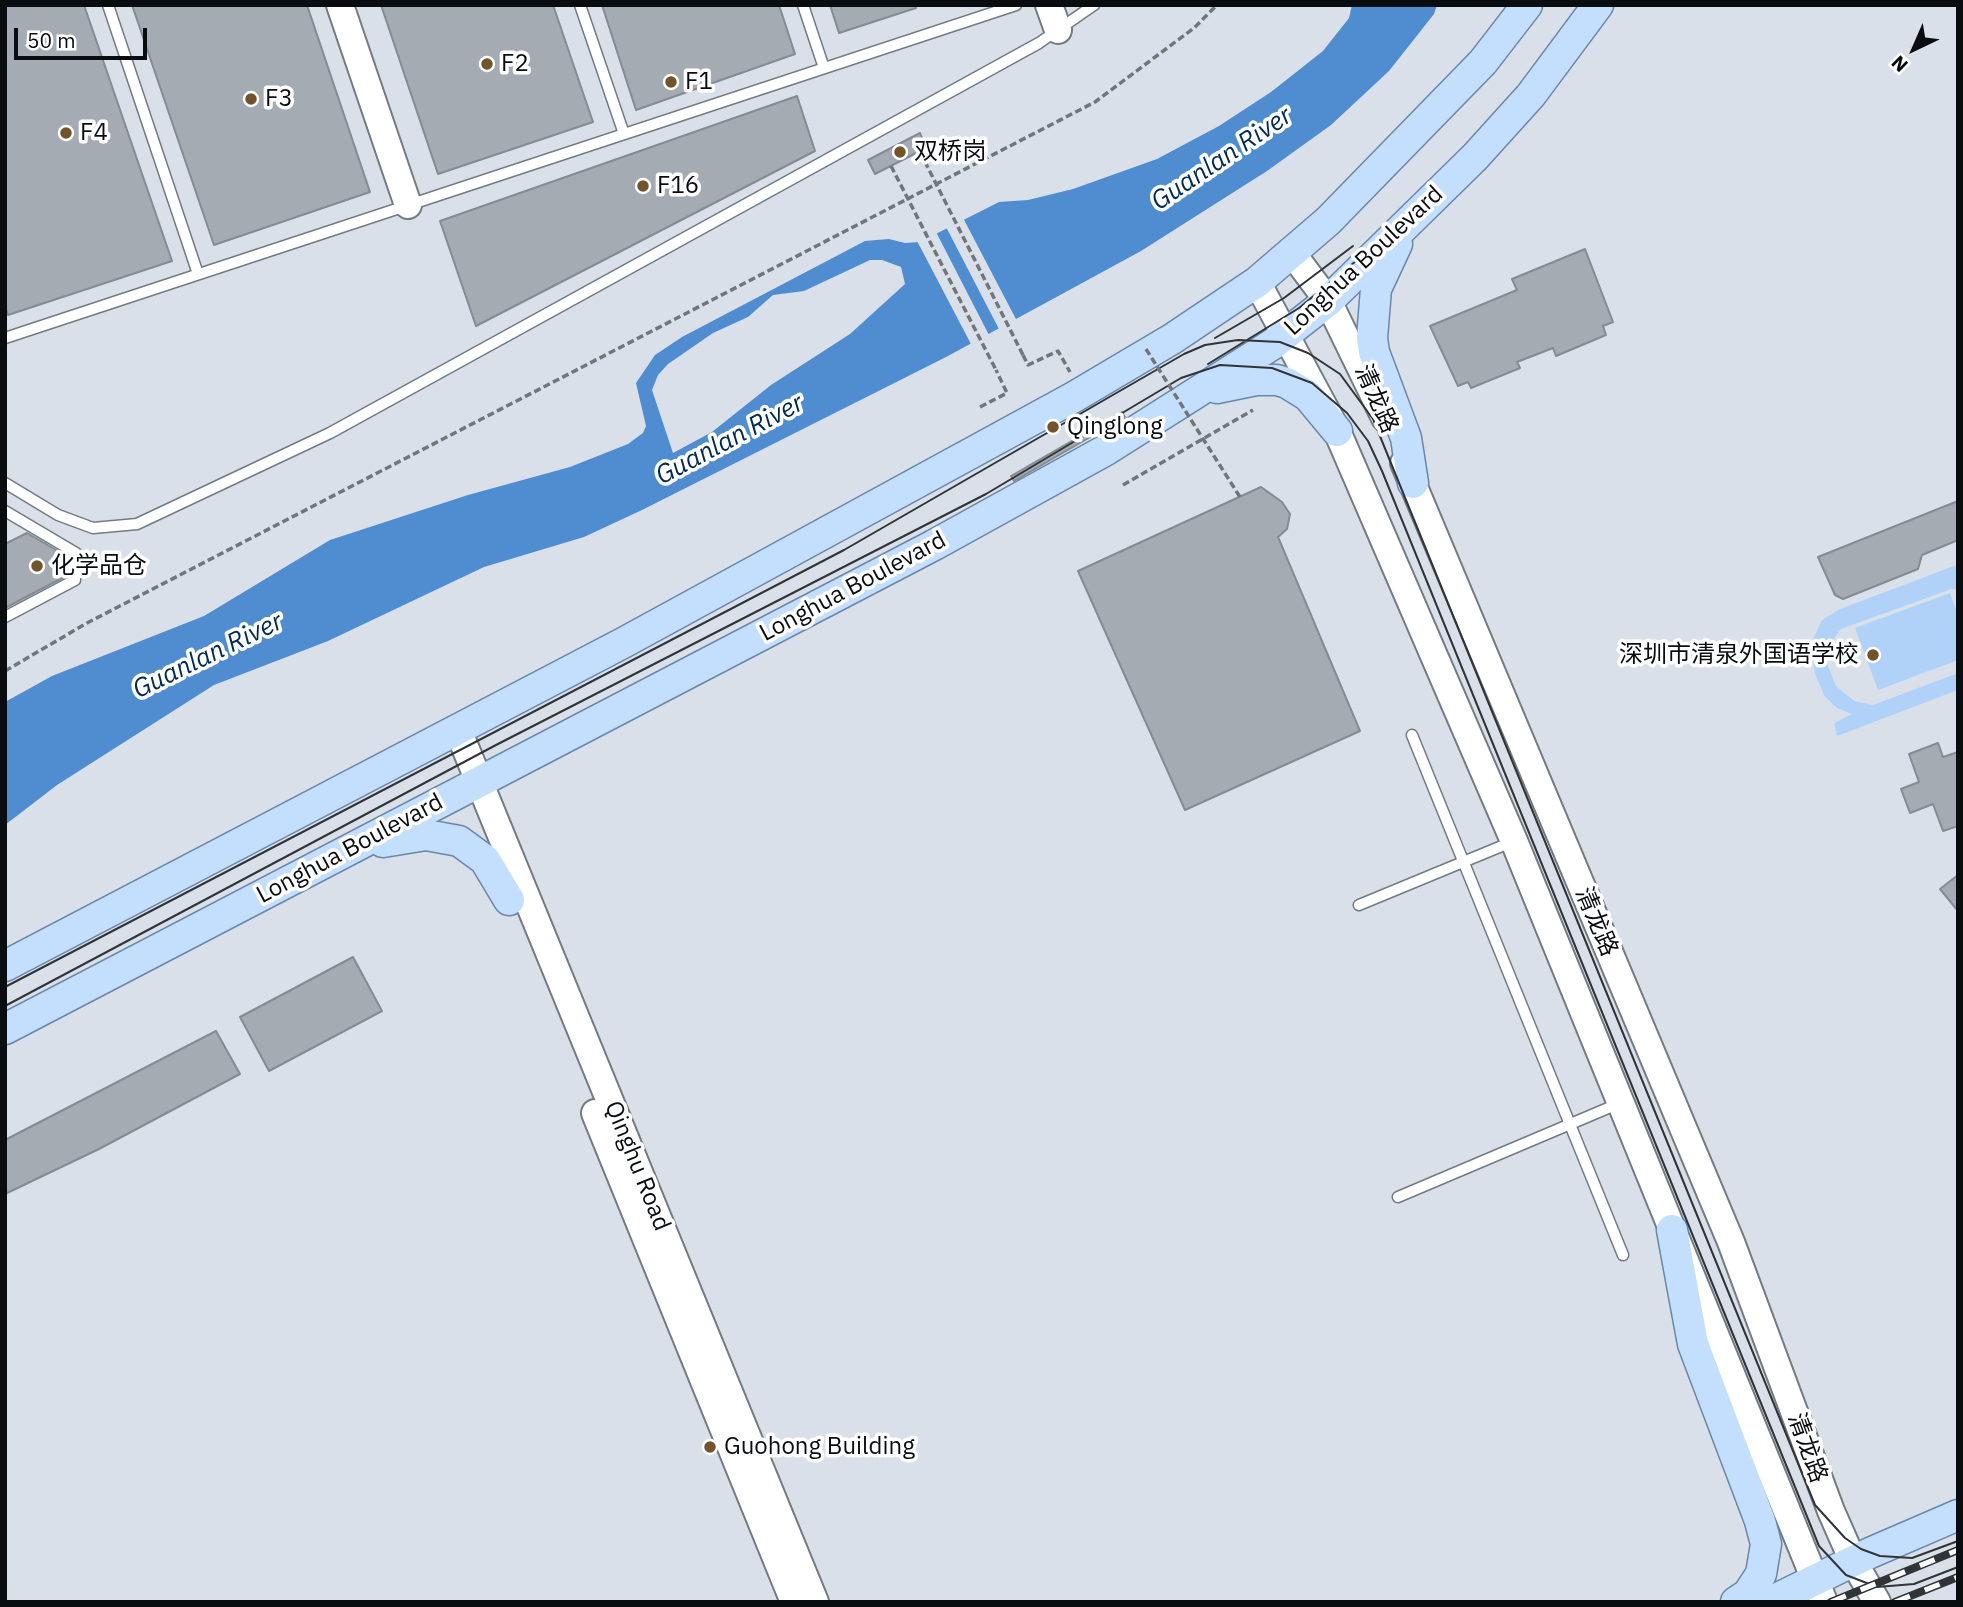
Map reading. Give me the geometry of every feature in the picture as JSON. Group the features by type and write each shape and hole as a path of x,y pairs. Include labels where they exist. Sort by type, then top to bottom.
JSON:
{"main road":[{"path":"5,966 623,643 1074,397 1172,339 1257,282 1292,253 1435,114 1495,49 1527,5"},
{"name":"Longhua Boulevard","path":"5,1029 934,545 1105,450 1287,335 1328,301 1416,215 1531,95 1598,5"},
{"path":"1413,484 1406,438 1374,352 1371,323 1381,274 1416,215"},
{"path":"1184,401 1228,384 1277,380 1308,396 1337,431"},
{"path":"352,849 426,835 446,836 470,847 485,860 509,900"},
{"path":"1672,1230 1693,1344 1760,1521 1766,1544 1766,1560 1761,1574 1748,1594 1736,1602"},
{"path":"1770,1602 1819,1591 1853,1561 1958,1516"}],"street":[{"path":"340,5 408,205"},
{"name":"清龙路","path":"1292,253 1328,301 1353,347 1413,484 1731,1242 1831,1511 1853,1561 1877,1602"},
{"name":"清龙路","path":"1257,282 1337,431 1514,841 1819,1591"},
{"name":"Qinghu Road","path":"450,734 815,1602"},
{"name":"Qinghu Road","path":"472,786 509,900 793,1602"}],"lane":[{"path":"108,5 198,274"},
{"path":"580,5 624,134"},
{"path":"803,5 824,68"},
{"path":"5,338 1016,5"},
{"path":"5,483 58,515 93,528 137,524 330,433 1054,18 1094,5"},
{"path":"5,617 75,580 76,553 8,516"},
{"path":"1412,735 1623,1255"},
{"path":"1359,905 1514,841"},
{"path":"1398,1197 1620,1103"}],"path":[{"path":"5,671 99,617 1095,102 1194,28 1217,5"},
{"path":"920,152 1028,365 1058,351 1073,377"},
{"path":"891,166 1007,393 980,407"},
{"path":"1146,349 1240,497"},
{"path":"1123,485 1253,410"}],"shaded area":[{"path":"1958,566 1958,590 1951,589 1841,629 1830,644 1827,664 1836,686 1854,701 1873,705 1958,673 1958,690 1837,736 1834,723 1852,714 1837,708 1825,697 1815,674 1812,653 1814,637 1822,620 1840,609"},
{"path":"1950,593 1958,615 1958,660 1878,690 1855,628"}],"water":[{"name":"Guanlan River","path":"1352,5 1437,5 1434,14 1389,71 1331,125 1267,171 1141,251 948,356 642,510 584,537 484,567 328,641 214,685 57,785 5,825 5,702 52,676 204,616 330,540 468,495 570,467 628,444 643,433 646,426 636,383 655,355 682,337 865,241 889,239 905,243 920,242 999,202 1028,200 1073,189 1157,159 1219,126 1271,92 1323,51 1349,18","holes":["870,260 882,260 901,267 905,284 850,334 771,385 712,432 673,453 652,390 658,375 668,364 713,333 748,317 773,295 804,291"]}],"pier":[{"path":"962,216 1017,321 1000,331 945,225"},
{"path":"935,230 990,337 972,346 916,239"}],"building":[{"name":"F4","path":"5,5 84,5 172,261 8,315 5,306"},
{"name":"F3","path":"132,5 307,5 370,192 214,245"},
{"name":"F2","path":"381,5 553,5 593,122 438,174"},
{"name":"F1","path":"602,5 779,5 795,54 636,110"},
{"path":"830,5 915,5 916,8 839,33"},
{"name":"F16","path":"797,96 815,151 476,326 440,221"},
{"name":"双桥岗","path":"920,133 926,148 875,174 868,160"},
{"path":"1585,249 1613,322 1603,326 1606,335 1556,356 1553,348 1517,362 1520,368 1471,388 1468,382 1458,386 1430,326 1517,290 1512,279"},
{"path":"1122,412 1125,417 1014,481 1011,476"},
{"path":"1261,487 1282,502 1290,514 1287,529 1278,537 1360,731 1185,810 1078,571"},
{"path":"1958,501 1958,540 1922,555 1918,569 1843,599 1835,595 1818,557"},
{"name":"化学品仓","path":"27,533 68,557 68,575 5,608 5,544"},
{"path":"1938,743 1943,757 1958,752 1958,826 1943,831 1933,804 1910,813 1901,789 1919,782 1909,754"},
{"path":"1958,875 1958,911 1940,889"},
{"path":"353,957 382,1011 269,1071 240,1017"},
{"path":"216,1031 240,1074 99,1149 5,1194 5,1140"}],"tram line":[{"path":"1215,338 1284,298 1353,246"},
{"path":"1208,364 1299,308 1362,256"},
{"path":"5,987 844,550 1184,354 1205,345 1238,340 1280,342 1308,353 1340,374 1373,419 1815,1505 1845,1538 1861,1549 1880,1556 1912,1558 1958,1541"},
{"path":"5,1006 496,745 986,494 1181,378 1220,365 1272,368 1312,383 1347,413 1368,441 1382,471 1819,1546 1846,1575 1877,1587 1914,1584 1958,1567"}],"railway":[{"path":"1831,1602 1958,1550"},
{"path":"1895,1602 1958,1577"}],"place":[{"name":"F2","path":"487,64"},
{"name":"F1","path":"671,82"},
{"name":"F3","path":"251,99"},
{"name":"F4","path":"66,133"},
{"name":"双桥岗","path":"900,152"},
{"name":"F16","path":"643,186"},
{"name":"Qinglong","path":"1053,427"},
{"name":"化学品仓","path":"37,566"},
{"name":"深圳市清泉外国语学校","path":"1873,655"},
{"name":"Guohong Building","path":"710,1447"}]}
